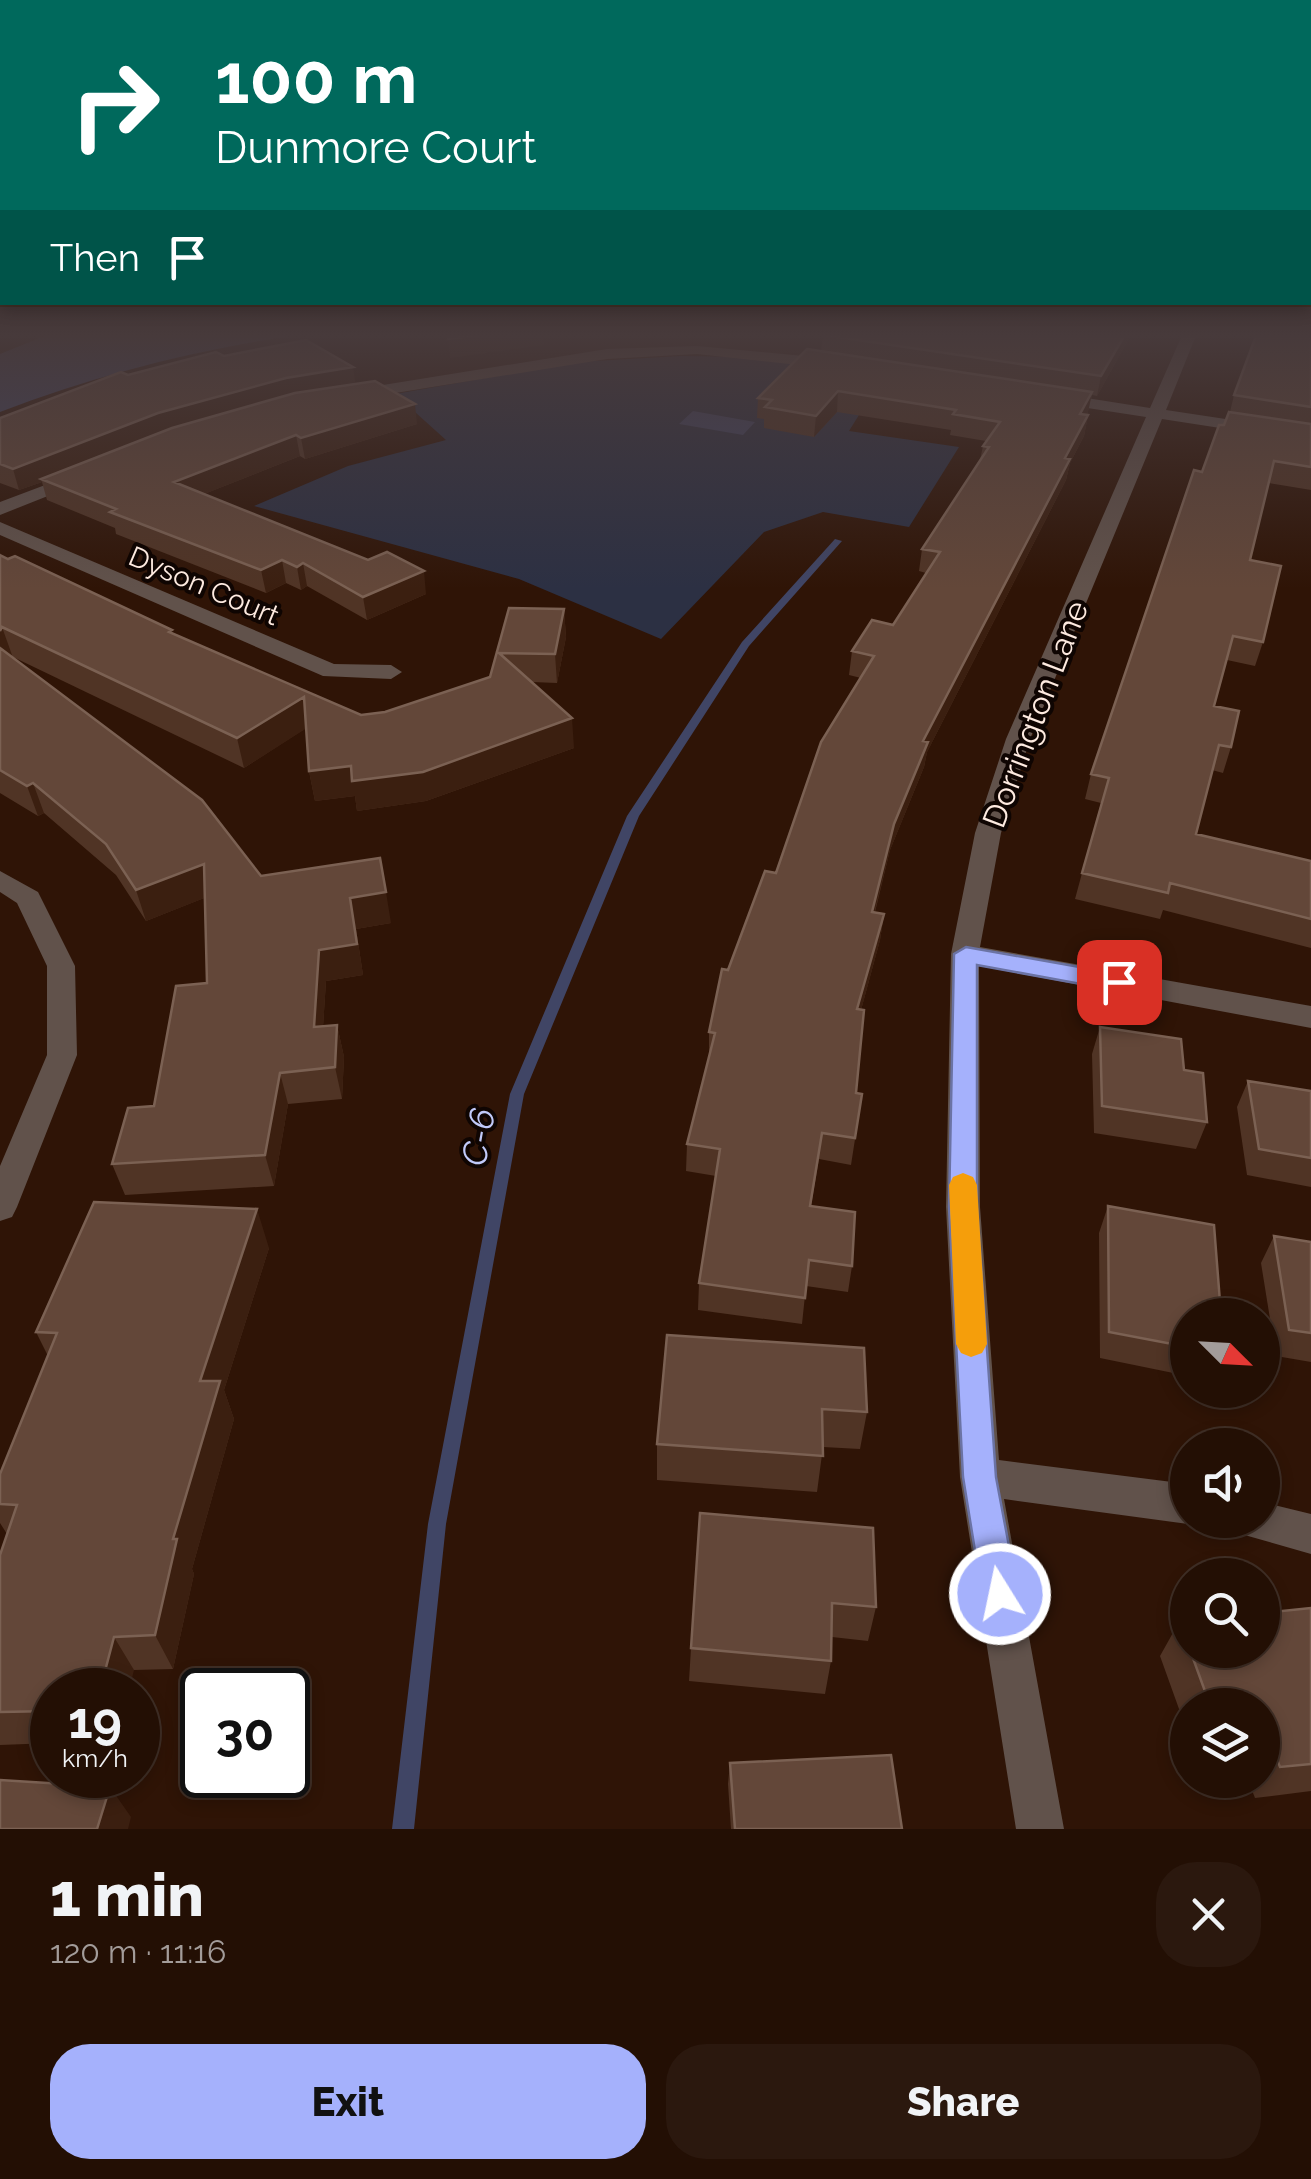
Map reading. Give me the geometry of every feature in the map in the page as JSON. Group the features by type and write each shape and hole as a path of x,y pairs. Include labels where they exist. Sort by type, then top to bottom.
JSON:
{"street":[{"name":"Dorrington Lane","path":"1040,1829 980,1477 963,1207 966,954 988,833 1018,739 1156,418"},
{"path":"1187,418 1311,437"},
{"path":"0,509 102,468"},
{"name":"Dyson Court","path":"0,528 331,671 392,672"},
{"path":"0,880 28,898 61,966 62,1054 0,1207"},
{"path":"966,954 1311,1018"},
{"path":"980,1477 1170,1502"},
{"path":"1280,1526 1311,1534"}],"shaded area":[{"path":"422,418 857,418 849,431 959,447 909,527 823,512 764,532 661,639 519,579 254,506 348,466 446,440"},
{"path":"685,418 755,422 743,435 679,424"}],"building":[{"path":"0,418 144,418 13,469 0,464"},
{"path":"206,418 367,418 301,438 296,435 174,482 368,560 387,552 424,571 363,597 303,563 297,567 282,560 261,570 110,512 116,509 41,479"},
{"path":"979,418 1086,418 1065,458 1070,459 923,741 928,742 894,824 872,912 884,914 857,1009 864,1010 856,1093 862,1094 855,1138 822,1133 810,1206 855,1212 852,1266 809,1260 805,1298 699,1283 720,1149 687,1144 715,1033 709,1032 722,969 728,970 765,871 776,873 821,742 874,656 852,651 872,620 893,625 940,552 922,549 989,447 983,446 1000,422"},
{"path":"1227,418 1272,418 1311,424 1311,467 1274,461 1250,560 1281,566 1263,642 1233,636 1214,706 1239,711 1231,747 1219,745 1196,834 1311,861 1311,919 1170,883 1168,893 1082,873 1109,778 1091,774 1194,470 1202,472 1219,425 1224,425"},
{"path":"0,555 8,559 15,556 172,630 169,632 361,715 385,712 490,677 509,608 564,609 555,654 499,653 572,718 423,772 352,781 351,766 309,771 304,697 237,738 2,627 0,631"},
{"path":"0,648 202,800 261,876 380,858 386,892 350,898 357,944 319,950 314,1027 337,1025 335,1067 280,1073 265,1155 112,1164 128,1108 154,1106 176,986 207,983 204,864 136,890 106,844 33,783 27,786 0,770"},
{"path":"1100,1027 1181,1039 1184,1070 1203,1073 1207,1122 1102,1106"},
{"path":"1248,1081 1311,1091 1311,1158 1259,1149"},
{"path":"94,1202 257,1209 200,1381 220,1381 173,1539 177,1539 155,1635 114,1637 106,1668 30,1668 30,1711 0,1712 0,1555 17,1505 0,1504 0,1474 57,1333 36,1332"},
{"path":"1108,1206 1214,1225 1220,1298 1170,1298 1170,1344 1109,1332"},
{"path":"1274,1236 1311,1242 1311,1333 1289,1330"},
{"path":"667,1335 864,1348 867,1412 822,1409 823,1456 657,1444"},
{"path":"700,1513 873,1528 876,1607 832,1603 831,1661 691,1648"},
{"path":"1311,1608 1311,1764 1280,1767 1280,1688 1204,1688 1197,1668 1280,1668 1280,1611"},
{"path":"891,1755 902,1829 735,1829 730,1763"},
{"path":"0,1780 30,1782 30,1798 107,1798 97,1829 0,1829"}],"waterway":[{"name":"C-6","path":"403,1829 437,1524 517,1094 633,816 745,644 838,541"}],"slow traffic":[{"path":"963,1185 971,1344"}],"route":[{"path":"1000,1594 980,1477 963,1207 966,954 1119,982"}]}
